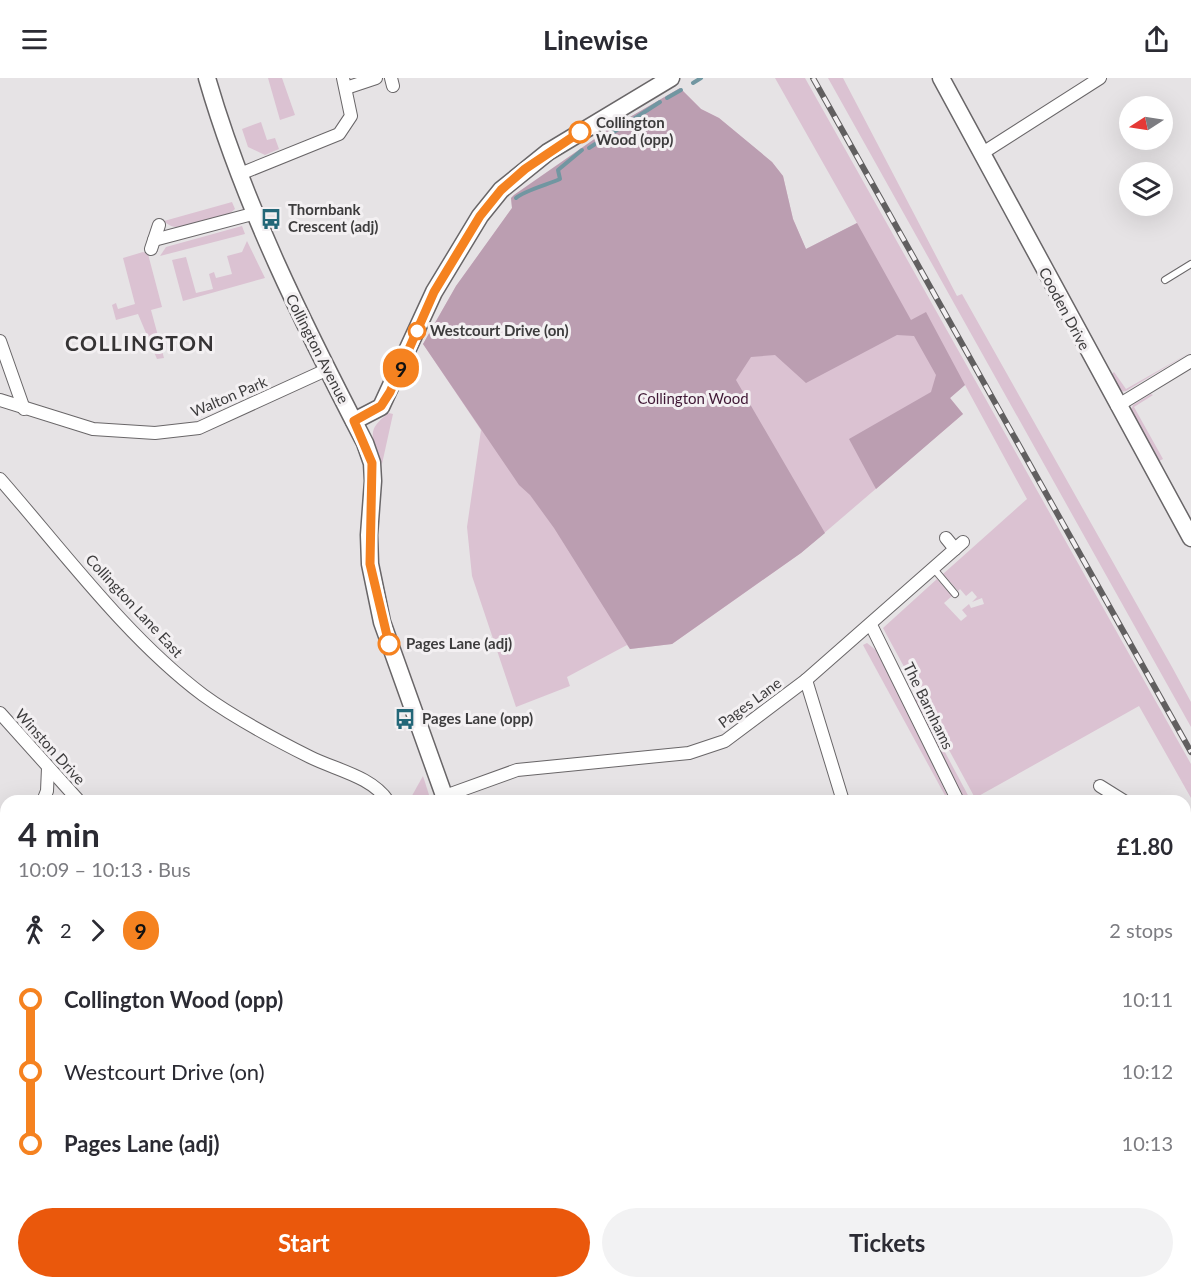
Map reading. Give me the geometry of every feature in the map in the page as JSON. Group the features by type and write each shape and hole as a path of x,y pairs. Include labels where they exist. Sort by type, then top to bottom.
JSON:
{"street":[{"name":"Collington Avenue","path":"207,78 240,174 289,293 326,370 354,421 372,463 370,564 382,622 398,673 444,795"},
{"path":"240,174 339,134 351,116 344,83 376,78"},
{"path":"354,421 381,406 434,292 480,216 501,190 548,152 671,78"},
{"name":"Cooden Drive","path":"941,78 1117,406 1191,538"},
{"path":"981,154 1100,78"},
{"path":"159,225 153,244 256,213"},
{"path":"0,341 24,409"},
{"path":"1117,406 1191,361"},
{"name":"Walton Park","path":"0,400 93,429 155,433 199,428 326,370"},
{"name":"Collington Lane East","path":"0,479 156,656 196,689 266,734 312,758 369,782 384,795"},
{"name":"Pages Lane","path":"453,795 517,770 689,753 724,741 806,680 934,569 959,545 946,538"},
{"name":"The Barnhams","path":"871,625 954,795"},
{"path":"806,680 841,795"},
{"name":"Winston Drive","path":"0,713 73,795"},
{"path":"46,795 48,768"},
{"path":"1100,786 1109,795"}],"lane":[{"path":"1164,280 1191,264"},
{"path":"934,569 955,594"}],"green space":[{"path":"268,78 282,78 295,115 280,120"},
{"name":"Collington Wood","path":"775,78 805,78 1191,764 1191,795 1139,706 980,795 973,795 883,628 937,579 952,596 944,603 961,621 967,616 962,610 969,604 971,608 984,604 982,598 972,602 977,597 972,591 966,596 960,589 958,591 943,574 1027,499 965,385 950,398 963,414 801,553 672,644 630,649 627,645 567,677 570,686 516,707 472,576 467,527 481,430 423,344 456,286 512,208 511,198 606,131 680,88 701,109 719,118 772,162 783,176 793,219 806,249 857,223"},
{"path":"828,78 843,78 957,296 962,294 1191,702 1191,727"},
{"name":"Collington Wood","path":"680,88 701,109 719,118 772,162 783,176 793,219 806,249 857,223 911,320 926,312 965,385 950,398 963,414 876,489 849,439 931,392 936,375 914,336 897,335 806,383 775,355 751,357 736,380 825,533 801,553 672,644 630,649 554,528 530,495 519,485 423,344 456,286 512,208 511,198 514,195 606,131"},
{"path":"261,122 267,140 275,138 279,149 265,155 248,147 242,129"},
{"path":"232,202 235,209 229,214 195,226 178,228 164,221"},
{"path":"242,226 245,234 160,256 166,247"},
{"path":"247,241 265,278 183,301 172,260 186,257 196,293 213,289 209,274 214,272 216,278 232,274 227,256 242,252"},
{"path":"143,252 148,254 162,307 151,310 164,358 157,359 138,314 116,320 112,305 116,303 118,309 135,304 123,258"},
{"path":"1191,352 1126,391 1120,392 1111,375 1114,372 1126,389"},
{"path":"1153,395 1134,407 1163,459 1159,461 1131,410 1133,405"},
{"path":"389,413 393,414 382,464 374,441 373,430"},
{"path":"867,643 877,651 947,795 945,795 863,645"},
{"path":"915,696 968,795 960,795 913,698"},
{"path":"423,776 429,795 412,795"}],"waterway":[{"path":"693,83 701,78"},
{"path":"667,98 681,90"},
{"path":"589,148 660,102"},
{"path":"516,198 560,179 558,170 582,150"}],"railway":[{"path":"813,78 1191,752"}],"bus line":[{"name":"9","path":"389,644 370,564 372,463 354,421 381,406 390,392 434,292 480,216 501,190 525,169 580,132"}],"place":[{"name":"Collington Wood (opp)","path":"580,132"},
{"name":"Thornbank Crescent (adj)","path":"271,219"},
{"name":"Westcourt Drive (on)","path":"417,331"},
{"name":"Pages Lane (adj)","path":"389,644"},
{"name":"Pages Lane (opp)","path":"405,719"}],"district":[{"name":"COLLINGTON","path":"140,344"}]}
